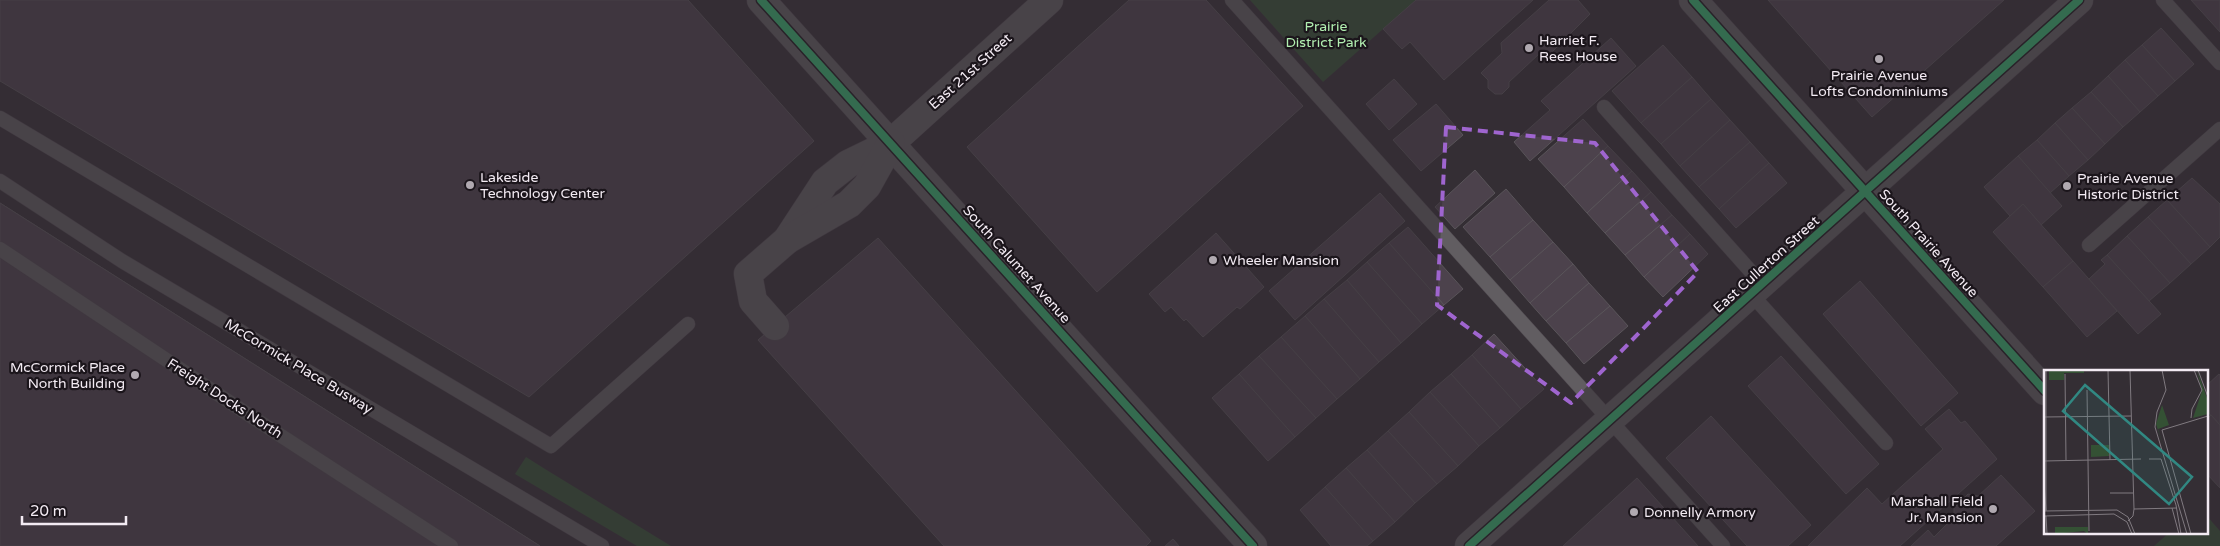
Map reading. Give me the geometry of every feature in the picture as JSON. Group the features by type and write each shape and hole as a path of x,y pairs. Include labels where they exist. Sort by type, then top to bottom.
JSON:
{"street":[{"name":"South Calumet Avenue","path":"760,0 1253,546"},
{"name":"East 21st Street","path":"775,326 752,301 748,274 787,240 849,204 867,186 891,143 1048,0"},
{"name":"South Prairie Avenue","path":"1694,0 2044,390"},
{"name":"East Cullerton Street","path":"1469,546 2079,0"}],"lane":[{"path":"1232,0 1723,546"},
{"path":"2164,0 2220,63"},
{"path":"1604,108 1886,443"},
{"path":"0,118 551,446 688,324"},
{"path":"2089,245 2220,129"},
{"name":"McCormick Place Busway","path":"0,180 122,262 602,546"},
{"name":"Freight Docks North","path":"0,249 451,546"}],"highlighted area":[{"path":"1446,127 1595,143 1698,272 1571,403 1437,305"}],"green space":[{"name":"Prairie District Park","path":"1250,0 1416,0 1323,82"},
{"path":"526,457 671,546 637,546 515,474"},
{"path":"2208,517 2220,531 2220,546 2154,546 2168,534 2208,534"}],"building":[{"name":"Lakeside Technology Center","path":"0,0 688,0 814,141 529,397 0,81"},
{"path":"1129,0 1206,0 1303,106 1097,292 967,147"},
{"path":"1416,0 1533,0 1444,80 1410,42 1402,49 1383,29"},
{"name":"Harriet F. Rees House","path":"1549,0 1578,0 1590,14 1545,59 1539,54 1509,82 1509,87 1502,94 1495,94 1488,88 1488,80 1481,73 1502,53 1501,43"},
{"name":"Prairie Avenue Lofts Condominiums","path":"1768,0 2004,0 1872,117"},
{"path":"2191,0 2220,0 2220,32"},
{"path":"2161,28 2194,64 2175,81 2142,45"},
{"path":"1611,38 1636,66 1530,161 1514,142 1550,110 1541,101"},
{"path":"1663,45 1692,77 1641,123 1612,91"},
{"path":"2142,45 2175,81 2158,96 2125,60"},
{"path":"2125,60 2158,96 2140,112 2108,76"},
{"path":"2108,76 2140,112 2123,127 2091,92"},
{"path":"1692,77 1711,99 1661,144 1641,123"},
{"path":"1394,79 1417,104 1389,130 1366,104"},
{"path":"2091,92 2123,127 2105,144 2072,108"},
{"path":"1711,99 1730,120 1680,166 1661,144"},
{"path":"1436,104 1463,135 1421,171 1393,140"},
{"path":"2072,108 2105,144 2088,160 2055,123"},
{"path":"1583,119 1608,146 1564,187 1538,159"},
{"path":"1730,120 1750,142 1699,187 1680,166"},
{"path":"2055,123 2088,160 2069,176 2037,140"},
{"path":"2037,140 2069,176 2050,193 2018,156"},
{"path":"1750,142 1769,163 1719,209 1699,187"},
{"path":"1608,146 1632,171 1587,213 1564,187"},
{"path":"2018,156 2062,206 2041,225 2023,204 2010,216 1984,187"},
{"path":"1769,163 1787,183 1736,228 1719,209"},
{"path":"1475,170 1495,193 1455,229 1435,207"},
{"path":"1632,171 1651,192 1605,233 1587,213"},
{"path":"2192,178 2220,204 2220,237 2210,247 2167,200"},
{"path":"1506,189 1533,220 1490,257 1463,227"},
{"path":"1651,192 1672,215 1625,255 1605,233"},
{"path":"1380,193 1405,221 1295,320 1269,291"},
{"path":"2167,200 2210,247 2191,264 2148,217"},
{"name":"McCormick Place North Building","path":"0,203 540,546 0,546"},
{"name":"McCormick Place North Building","path":"0,203 540,546 0,546"},
{"path":"2023,204 2073,261 2043,287 1993,232"},
{"path":"1672,215 1690,234 1644,277 1625,255"},
{"path":"2148,217 2191,264 2170,283 2127,236"},
{"path":"1533,220 1553,242 1510,280 1490,257"},
{"path":"1408,227 1463,289 1444,305 1389,243"},
{"name":"Wheeler Mansion","path":"1216,233 1264,287 1240,309 1237,307 1203,337 1186,319 1184,321 1171,307 1165,312 1149,294"},
{"path":"1690,234 1708,254 1663,297 1644,277"},
{"path":"2127,236 2170,283 2149,301 2107,255"},
{"path":"878,238 1151,541 1146,546 944,546 758,340"},
{"path":"1553,242 1573,264 1530,303 1510,280"},
{"path":"1389,243 1444,305 1422,324 1367,262"},
{"path":"2107,255 2161,314 2138,334 2089,279 2105,264 2101,260"},
{"path":"2073,261 2117,311 2087,337 2043,287"},
{"path":"1367,262 1422,324 1401,343 1347,280"},
{"path":"1573,264 1589,283 1546,321 1530,303"},
{"path":"1347,280 1401,343 1379,362 1324,299"},
{"path":"1860,281 1958,393 1921,426 1823,314"},
{"path":"1589,283 1610,306 1566,343 1546,321"},
{"path":"1324,299 1379,362 1360,379 1305,316"},
{"path":"1610,306 1628,326 1584,364 1566,343"},
{"path":"1305,316 1360,379 1337,399 1281,337"},
{"path":"1494,334 1544,389 1521,409 1472,355"},
{"path":"1281,337 1337,399 1316,418 1259,356"},
{"path":"1472,355 1521,409 1500,428 1451,374"},
{"path":"1259,356 1316,418 1295,437 1239,374"},
{"path":"1781,356 1879,464 1846,494 1748,386"},
{"path":"1239,374 1295,437 1268,461 1212,398"},
{"path":"1451,374 1500,428 1479,446 1430,392"},
{"path":"2220,375 2220,425 2208,412 2208,384"},
{"path":"1430,392 1479,446 1458,466 1409,412"},
{"path":"1949,409 1961,423 1965,421 1997,459 1900,546 1808,546 1867,488 1882,504 1943,449 1925,429"},
{"path":"1409,412 1458,466 1437,484 1388,431"},
{"path":"2211,415 2220,425 2220,488 2208,475 2208,418"},
{"path":"1711,416 1811,525 1788,546 1747,546 1666,458"},
{"path":"1388,431 1437,484 1415,503 1367,450"},
{"path":"1367,450 1415,503 1395,522 1346,468"},
{"path":"1346,468 1395,522 1373,541 1325,487"},
{"name":"Marshall Field Jr. Mansion","path":"2001,475 2035,511 1996,546 1911,546 1928,530 1934,537 1954,517 1954,508 1968,494 1978,496"},
{"name":"Donnelly Armory","path":"1637,478 1698,546 1563,546"},
{"path":"1325,487 1373,541 1367,546 1331,546 1300,510"},
{"path":"1173,539 1179,546 1165,546"}],"cycle path":[{"path":"761,0 1253,546"},
{"path":"1693,0 2044,390"},
{"path":"1469,546 2079,0"}],"place":[{"name":"Harriet F. Rees House","path":"1529,48"},
{"name":"Prairie Avenue Lofts Condominiums","path":"1879,59"},
{"name":"Lakeside Technology Center","path":"470,185"},
{"name":"Prairie Avenue Historic District","path":"2067,186"},
{"name":"Wheeler Mansion","path":"1213,260"},
{"name":"McCormick Place North Building","path":"135,375"},
{"name":"Marshall Field Jr. Mansion","path":"1993,509"},
{"name":"Donnelly Armory","path":"1634,512"}]}
